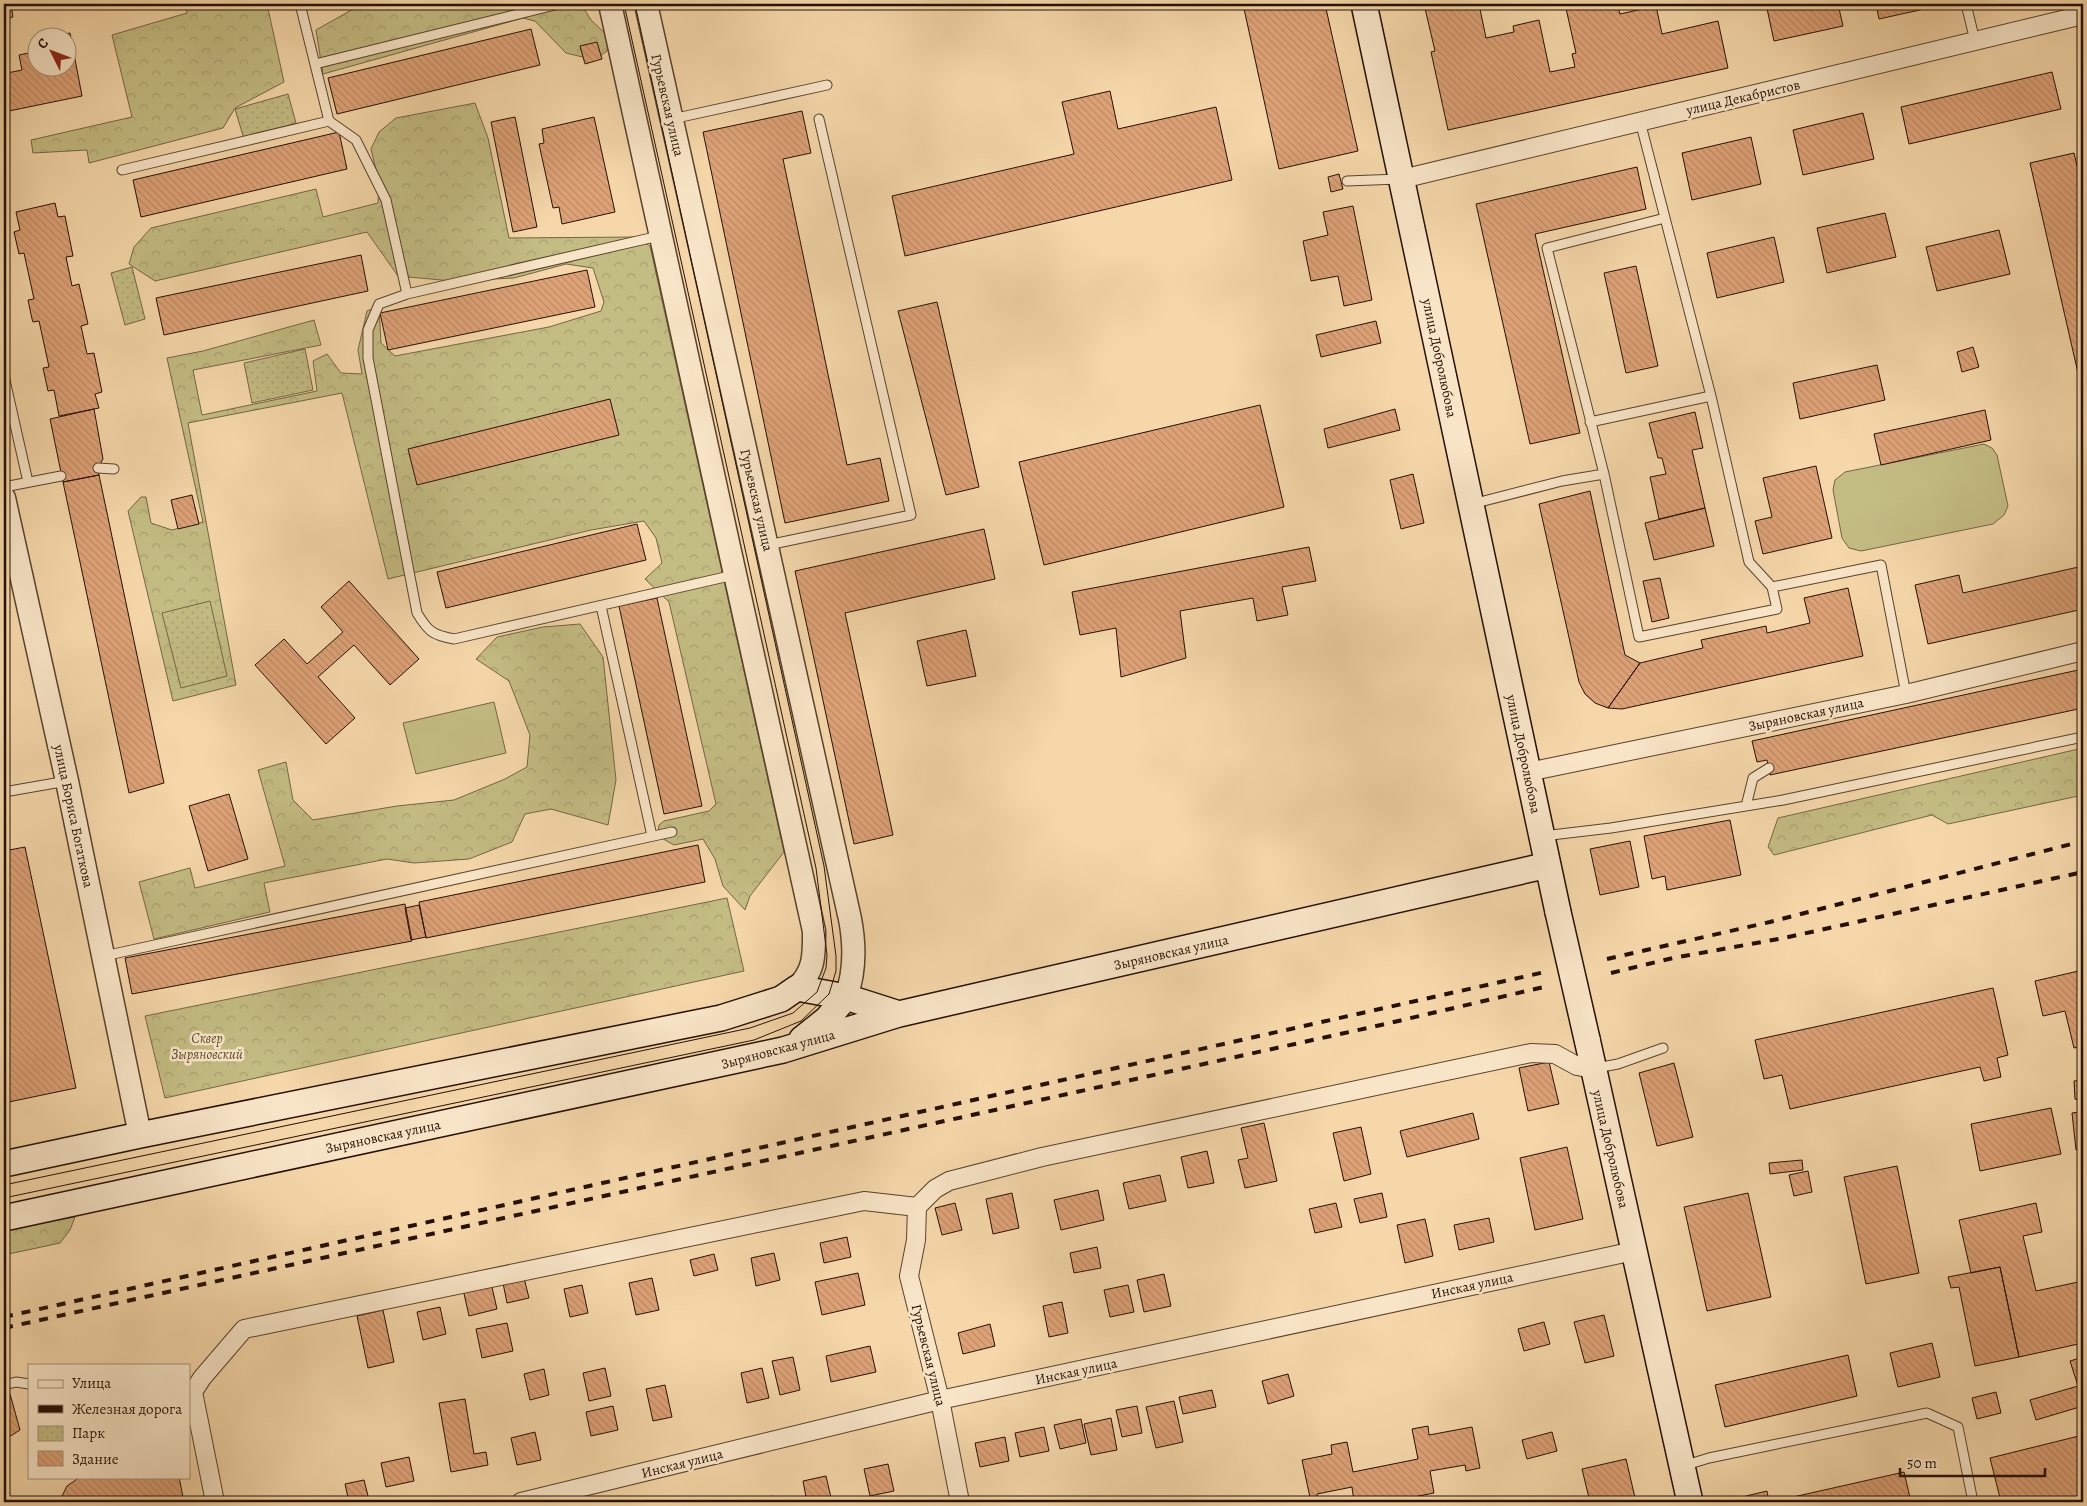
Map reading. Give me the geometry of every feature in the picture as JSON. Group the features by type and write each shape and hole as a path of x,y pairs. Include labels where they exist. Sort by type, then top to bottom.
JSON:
{"main road":[{"name":"улица Добролюбова","path":"1364,4 1558,912 1690,1502"},
{"name":"Зыряновская улица","path":"4,1218 783,1050 899,1014 1548,865"},
{"path":"4,1164 721,1018 781,999 797,988 846,997 899,1014"},
{"path":"783,1050 803,1038 827,1019 846,997"}],"street":[{"path":"610,4 659,236 814,931 812,965 807,978 797,988"},
{"name":"Гурьевская улица","path":"646,4 851,926 853,969 851,984 846,997"},
{"name":"улица Декабристов","path":"1402,179 1975,41 2083,17"},
{"name":"улица Бориса Богаткова","path":"4,498 67,781 140,1135"},
{"name":"Зыряновская улица","path":"1528,772 1906,694 2083,651"},
{"path":"215,1502 191,1392 244,1329 864,1201 917,1207 935,1189 948,1181 1042,1156 1531,1053 1555,1054 1577,1066 1593,1069"},
{"name":"Гурьевская улица","path":"917,1207 916,1240 909,1276 940,1400 960,1502"},
{"name":"Инская улица","path":"522,1502 940,1400 1634,1251"}],"lane":[{"path":"300,4 329,121 356,140 386,200 407,294"},
{"path":"315,64 559,4"},
{"path":"1966,4 1975,41"},
{"path":"672,119 827,85"},
{"path":"767,545 911,515 819,119"},
{"path":"122,170 329,121"},
{"path":"1640,121 1711,396 1749,562 1772,587 1777,609 1639,636 1604,474 1546,248 1665,218"},
{"path":"1347,181 1402,179"},
{"path":"659,236 407,294 379,304 368,330 368,358 417,613 428,630 454,639 736,575"},
{"path":"4,376 28,482"},
{"path":"1590,422 1711,396"},
{"path":"98,468 114,470"},
{"path":"1471,504 1562,480 1604,474"},
{"path":"4,487 61,476"},
{"path":"1772,587 1881,565 1906,694"},
{"path":"601,606 652,836"},
{"path":"1542,836 1611,828 1782,800 2083,737"},
{"path":"1746,806 1753,778 1769,768"},
{"path":"4,792 67,781"},
{"path":"104,956 672,832"},
{"path":"1593,1069 1618,1064 1663,1048"},
{"path":"4,1385 16,1382 28,1384"},
{"path":"1682,1466 1709,1458 1927,1413 1958,1427 1973,1502"}],"green space":[{"path":"185,4 267,4 284,82 235,108 223,128 89,163 87,150 33,153 31,140 132,117 112,35 187,13"},
{"path":"362,4 581,4 591,20 610,38 607,51 595,60 566,53 535,21 523,18 323,74 316,30"},
{"path":"288,94 296,123 244,139 235,109"},
{"path":"475,103 488,138 509,238 635,237 650,246 784,852 750,896 745,910 723,886 715,859 703,839 674,845 658,836 659,825 664,821 709,811 716,804 669,602 645,579 662,563 656,538 644,521 591,530 388,579 342,393 188,423 236,685 173,701 128,511 141,497 146,497 151,523 172,530 203,522 167,358 203,351 314,320 321,345 193,370 202,415 317,391 313,361 327,354 341,373 362,374 358,350 367,311 379,306 381,343 395,356 549,327 601,311 604,302 593,268 566,264 514,278 452,281 398,276 367,232 155,281 129,264 134,247 151,228 316,189 323,217 378,203 379,182 371,149 379,132 396,118"},
{"path":"132,267 145,319 125,325 111,273"},
{"path":"305,349 313,390 252,403 244,363"},
{"path":"1984,444 1992,448 1997,455 2008,506 2004,515 1993,524 1861,551 1849,548 1842,538 1833,490 1835,480 1845,472"},
{"path":"210,601 227,676 181,688 162,613"},
{"path":"580,624 603,657 616,780 608,825 551,809 525,814 512,842 469,859 414,863 387,859 264,883 270,912 154,939 139,882 190,868 195,888 285,866 258,770 286,762 293,800 313,820 397,806 454,800 505,779 527,767 530,735 509,681 476,659 497,637 543,627"},
{"path":"494,702 506,753 416,774 403,723"},
{"path":"2083,748 2083,795 1948,824 1932,815 1774,855 1768,847 1778,818"},
{"name":"Cквер Зыряновский","path":"727,898 744,971 165,1098 145,1016"},
{"path":"75,1217 70,1230 60,1243 4,1255 4,1230"}],"building":[{"path":"4,4 11,4 13,17 4,19"},
{"path":"1243,4 1325,4 1358,151 1279,169"},
{"path":"1424,4 1479,4 1486,38 1514,32 1513,26 1539,20 1550,72 1575,67 1572,54 1576,53 1565,4 1617,4 1620,14 1656,6 1662,34 1718,21 1728,68 1448,130 1431,52 1435,51"},
{"path":"1766,4 1838,4 1843,26 1774,41"},
{"path":"1876,4 1947,4 1879,19"},
{"path":"531,29 540,65 337,114 328,78"},
{"path":"597,42 602,59 585,64 580,46"},
{"path":"28,53 28,78 78,78 78,75 82,96 4,112 4,55 7,73 22,70 19,55"},
{"path":"2052,72 2061,109 1909,144 1901,107"},
{"path":"1110,91 1118,129 1216,107 1232,180 905,256 892,196 1074,154 1062,102"},
{"path":"802,111 811,153 783,159 847,465 880,458 889,501 785,523 703,132"},
{"path":"1863,113 1874,159 1803,175 1793,130"},
{"path":"515,117 537,227 513,232 491,122"},
{"path":"594,117 615,212 562,224 559,207 553,208 539,144 544,143 542,129"},
{"path":"339,132 347,169 141,217 133,180"},
{"path":"1751,137 1761,184 1692,200 1682,153"},
{"path":"2074,153 2083,191 2083,395 2030,163"},
{"path":"1637,167 1646,209 1535,234 1580,433 1530,444 1476,204"},
{"path":"1339,174 1343,189 1331,192 1328,177"},
{"path":"55,203 58,217 65,216 73,256 66,257 72,286 79,284 88,324 81,326 87,354 94,353 102,392 95,394 99,408 59,416 54,390 48,391 43,368 49,367 39,321 33,322 32,319 28,300 34,299 24,253 19,254 14,232 20,230 16,212"},
{"path":"1353,206 1372,300 1344,306 1338,276 1311,281 1303,241 1328,235 1323,212"},
{"path":"1885,213 1896,257 1827,273 1817,228"},
{"path":"1999,230 2010,274 1937,291 1926,247"},
{"path":"1774,237 1784,282 1717,298 1707,253"},
{"path":"361,255 368,291 164,335 156,298"},
{"path":"1636,266 1658,366 1626,373 1604,273"},
{"path":"587,270 595,307 388,350 380,313"},
{"path":"937,302 979,487 946,495 898,311"},
{"path":"1376,321 1381,343 1321,357 1316,335"},
{"path":"1973,347 1979,367 1962,372 1957,352"},
{"path":"1877,365 1885,400 1800,419 1793,383"},
{"path":"610,399 619,435 417,485 408,449"},
{"path":"1260,405 1284,507 1044,565 1019,462"},
{"path":"94,409 103,459 98,468 99,475 63,482 50,419"},
{"path":"1395,409 1400,430 1328,448 1324,429"},
{"path":"1985,410 1991,440 1881,465 1874,434"},
{"path":"1695,412 1703,448 1692,450 1705,508 1659,519 1650,477 1666,474 1662,458 1658,458 1649,423"},
{"path":"1816,466 1832,538 1763,554 1755,521 1772,517 1763,478"},
{"path":"1413,474 1424,523 1401,529 1390,480"},
{"path":"99,475 164,783 129,793 63,482"},
{"path":"1590,491 1625,655 1640,663 1608,708 1595,703 1585,694 1579,682 1539,504"},
{"path":"192,495 199,524 178,529 171,500"},
{"path":"1705,508 1714,546 1654,560 1645,523"},
{"path":"637,524 646,560 446,608 437,572"},
{"path":"984,529 995,579 845,613 893,835 854,844 795,571"},
{"path":"1309,547 1316,581 1282,587 1288,615 1257,621 1253,598 1180,611 1186,658 1121,677 1116,628 1080,635 1072,592"},
{"path":"2083,566 2083,609 1928,644 1915,585 1959,575 1963,593"},
{"path":"1660,578 1669,618 1652,622 1643,581"},
{"path":"349,581 419,659 390,685 354,645 318,677 355,718 326,744 255,665 284,639 307,664 343,632 321,607"},
{"path":"1848,588 1863,656 1622,709 1608,708 1640,663 1703,648 1701,640 1766,626 1767,633 1810,623 1804,598"},
{"path":"657,598 702,806 664,814 619,606"},
{"path":"966,630 976,676 927,686 917,641"},
{"path":"2083,669 2083,708 1770,775 1767,760 1757,762 1752,741"},
{"path":"229,794 248,859 208,871 189,806"},
{"path":"1730,820 1741,875 1667,890 1665,876 1652,879 1644,836"},
{"path":"1630,841 1639,887 1600,895 1590,849"},
{"path":"698,845 705,882 426,938 419,902"},
{"path":"25,847 76,1088 4,1103 4,851"},
{"path":"405,904 412,941 132,994 125,958"},
{"path":"419,905 426,937 411,940 405,908"},
{"path":"2083,970 2083,1046 2074,1048 2065,1011 2043,1016 2035,981"},
{"path":"1993,988 2008,1055 1997,1058 2001,1077 1984,1081 1980,1067 1790,1109 1782,1075 1764,1079 1755,1040"},
{"path":"1549,1062 1559,1104 1528,1111 1519,1068"},
{"path":"1674,1063 1693,1137 1657,1146 1639,1073"},
{"path":"2083,1080 2083,1148 2076,1150 2072,1113 2080,1112 2081,1101 2075,1099 2074,1081"},
{"path":"2051,1108 2061,1154 1980,1171 1971,1124"},
{"path":"1473,1113 1479,1139 1407,1157 1400,1131"},
{"path":"1264,1123 1277,1181 1245,1188 1238,1160 1248,1158 1241,1128"},
{"path":"1361,1127 1371,1174 1344,1181 1333,1133"},
{"path":"1567,1147 1583,1219 1535,1230 1520,1158"},
{"path":"1207,1151 1214,1183 1188,1188 1181,1157"},
{"path":"1802,1160 1803,1170 1770,1174 1769,1163"},
{"path":"1897,1166 1919,1273 1866,1284 1844,1177"},
{"path":"1808,1171 1812,1192 1794,1196 1789,1175"},
{"path":"1160,1175 1166,1201 1129,1209 1123,1183"},
{"path":"1098,1190 1104,1220 1061,1230 1054,1200"},
{"path":"1012,1193 1019,1228 993,1234 986,1199"},
{"path":"1382,1193 1387,1217 1360,1223 1354,1199"},
{"path":"1748,1193 1771,1297 1707,1311 1684,1207"},
{"path":"955,1203 962,1230 942,1235 935,1208"},
{"path":"1336,1203 1342,1227 1315,1233 1309,1209"},
{"path":"2036,1203 2042,1232 2023,1236 2036,1291 2083,1281 2083,1343 2019,1357 2000,1267 1971,1273 1959,1220"},
{"path":"1489,1218 1494,1242 1459,1250 1454,1225"},
{"path":"1425,1219 1433,1256 1405,1263 1397,1225"},
{"path":"847,1237 851,1257 824,1263 820,1243"},
{"path":"1097,1247 1101,1268 1074,1273 1070,1253"},
{"path":"774,1253 780,1280 756,1286 751,1258"},
{"path":"714,1254 718,1270 694,1276 690,1260"},
{"path":"2000,1267 2019,1357 1975,1366 1959,1287 1951,1288 1948,1277"},
{"path":"858,1273 865,1305 822,1315 815,1282"},
{"path":"1164,1274 1171,1306 1144,1312 1137,1280"},
{"path":"524,1278 529,1298 507,1303 503,1283"},
{"path":"652,1278 659,1310 636,1315 629,1283"},
{"path":"491,1283 497,1309 469,1316 463,1289"},
{"path":"582,1285 588,1313 570,1317 564,1289"},
{"path":"1128,1285 1134,1312 1110,1317 1104,1290"},
{"path":"1062,1302 1068,1333 1049,1337 1043,1306"},
{"path":"440,1307 446,1334 423,1340 417,1312"},
{"path":"383,1310 394,1362 368,1368 357,1316"},
{"path":"1604,1315 1614,1356 1585,1363 1574,1322"},
{"path":"1544,1322 1550,1344 1524,1351 1518,1329"},
{"path":"507,1323 513,1351 482,1358 476,1329"},
{"path":"990,1324 995,1346 963,1354 958,1333"},
{"path":"1932,1343 1940,1377 1898,1387 1890,1353"},
{"path":"870,1346 876,1372 831,1382 826,1356"},
{"path":"1848,1355 1857,1396 1725,1427 1715,1385"},
{"path":"793,1357 800,1390 780,1395 772,1361"},
{"path":"2083,1357 2083,1406 2036,1420 2030,1400 2078,1386 2070,1361"},
{"path":"605,1368 611,1396 589,1401 583,1373"},
{"path":"762,1368 769,1398 747,1403 741,1373"},
{"path":"544,1369 549,1395 530,1400 524,1374"},
{"path":"1288,1374 1294,1396 1268,1404 1262,1381"},
{"path":"665,1385 672,1417 653,1421 646,1389"},
{"path":"1212,1390 1216,1407 1183,1414 1179,1397"},
{"path":"1996,1392 2001,1413 1977,1419 1972,1398"},
{"path":"10,1394 20,1430 4,1440 4,1396"},
{"path":"465,1399 474,1454 486,1452 488,1465 451,1472 439,1403"},
{"path":"1174,1401 1183,1442 1156,1448 1146,1407"},
{"path":"613,1406 618,1430 591,1436 586,1412"},
{"path":"1137,1406 1142,1433 1122,1437 1116,1410"},
{"path":"1111,1418 1117,1450 1091,1455 1084,1424"},
{"path":"1081,1419 1086,1443 1060,1449 1054,1425"},
{"path":"1428,1426 1429,1435 1472,1427 1480,1468 1466,1471 1465,1465 1430,1471 1434,1493 1388,1502 1354,1502 1352,1487 1317,1494 1318,1501 1311,1502 1302,1460 1332,1454 1331,1445 1347,1442 1353,1472 1418,1459 1412,1429"},
{"path":"1044,1427 1049,1451 1020,1457 1015,1433"},
{"path":"535,1432 541,1460 517,1465 511,1438"},
{"path":"1552,1432 1557,1451 1527,1459 1522,1440"},
{"path":"2083,1435 2083,1502 2001,1502 1990,1458"},
{"path":"1005,1437 1009,1461 980,1467 975,1443"},
{"path":"409,1457 414,1481 386,1487 381,1463"},
{"path":"1626,1459 1636,1502 1590,1502 1582,1469"},
{"path":"888,1464 894,1491 870,1496 864,1469"},
{"path":"1904,1472 1911,1502 1771,1502"},
{"path":"826,1476 832,1502 807,1502 803,1481"},
{"path":"79,1478 179,1478 184,1502 59,1502 67,1486"},
{"path":"364,1480 369,1500 349,1502 345,1484"},
{"path":"1767,1491 1769,1502 1747,1502 1746,1496"},
{"path":"773,1496 774,1502 751,1502"},
{"path":"1014,1497 1015,1502 990,1502 990,1501"}],"tram line":[{"path":"4,1185 750,1028 793,1013 817,992 826,968 827,955 816,868 624,4"},
{"path":"4,1198 754,1040 801,1021 829,994 836,971 836,956 824,866 635,4"}],"railway":[{"path":"1607,959 1770,922 2083,841"},
{"path":"1611,973 1673,958 1784,938 2083,872"},
{"path":"4,1317 1545,972"},
{"path":"4,1328 1381,1025 1548,986"}]}
